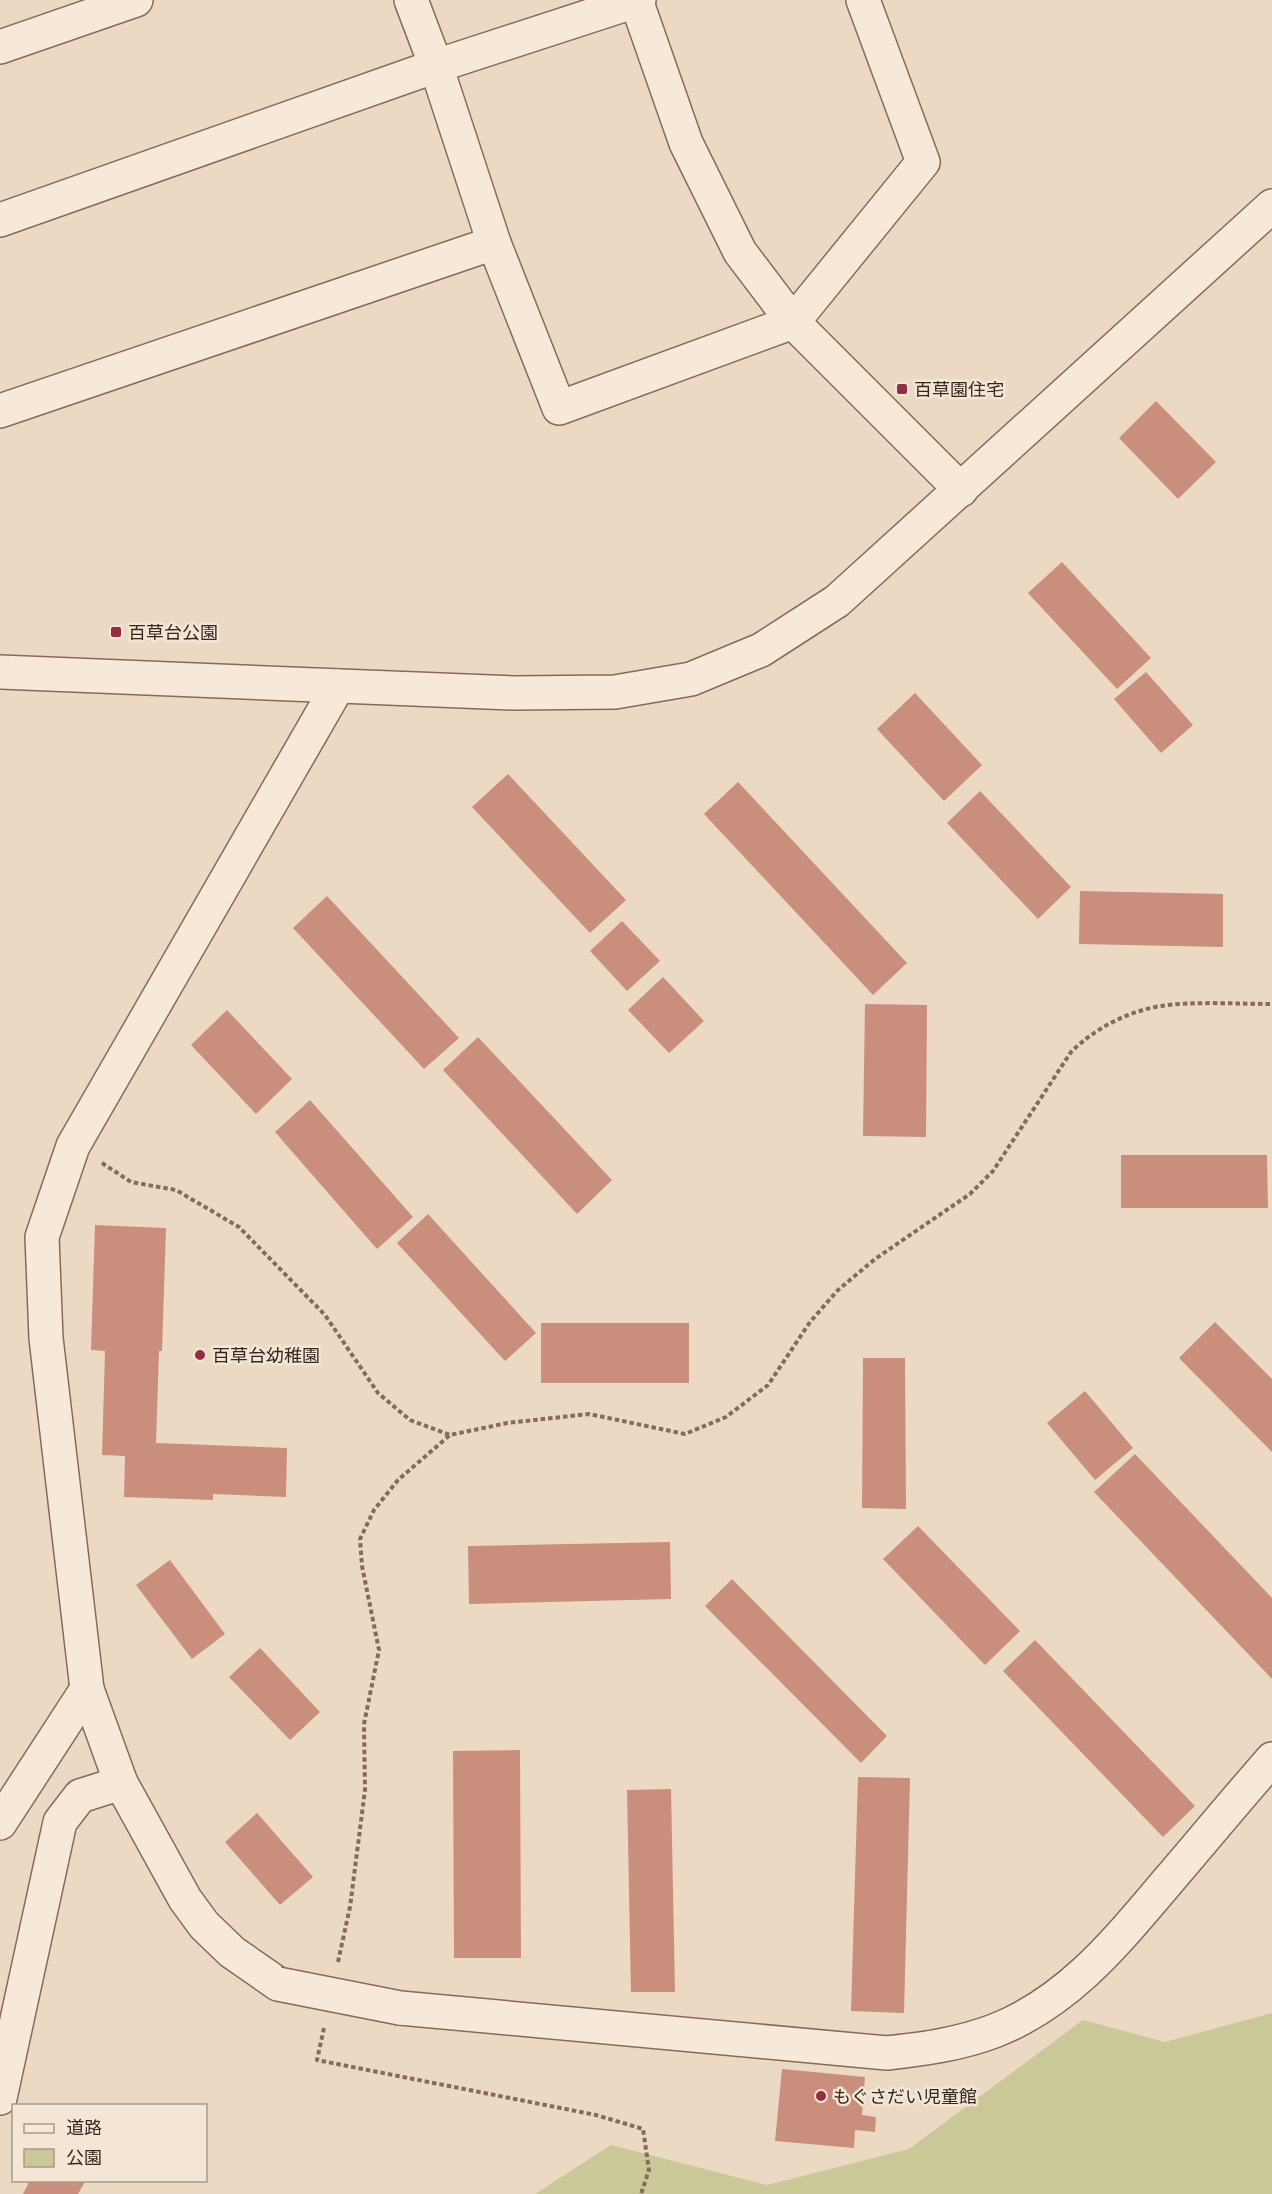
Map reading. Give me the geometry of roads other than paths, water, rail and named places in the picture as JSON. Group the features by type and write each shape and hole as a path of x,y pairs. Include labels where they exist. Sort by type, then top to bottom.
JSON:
{"street":[{"path":"0,47 136,0"},
{"path":"411,0 436,66 494,243 559,408 793,322 923,162 863,0"},
{"path":"0,220 436,66 637,0 691,153 740,252 793,322 961,490"},
{"path":"0,672 513,693 615,692 691,679 761,650 837,601 1272,206"},
{"path":"0,411 494,243"},
{"path":"338,686 73,1146 42,1237 46,1338 87,1689 121,1783 185,1899 204,1925 232,1952 278,1984 400,2008 887,2053 934,2048 996,2031 1035,2011 1104,1957 1272,1759"},
{"path":"0,1823 87,1689"},
{"path":"0,2098 60,1822 80,1796 121,1783"}],"place":[{"name":"百草園住宅","path":"902,389"},
{"name":"百草台公園","path":"116,632"},
{"name":"百草台幼稚園","path":"200,1355"},
{"name":"もぐさだい児童館","path":"821,2096"}]}
